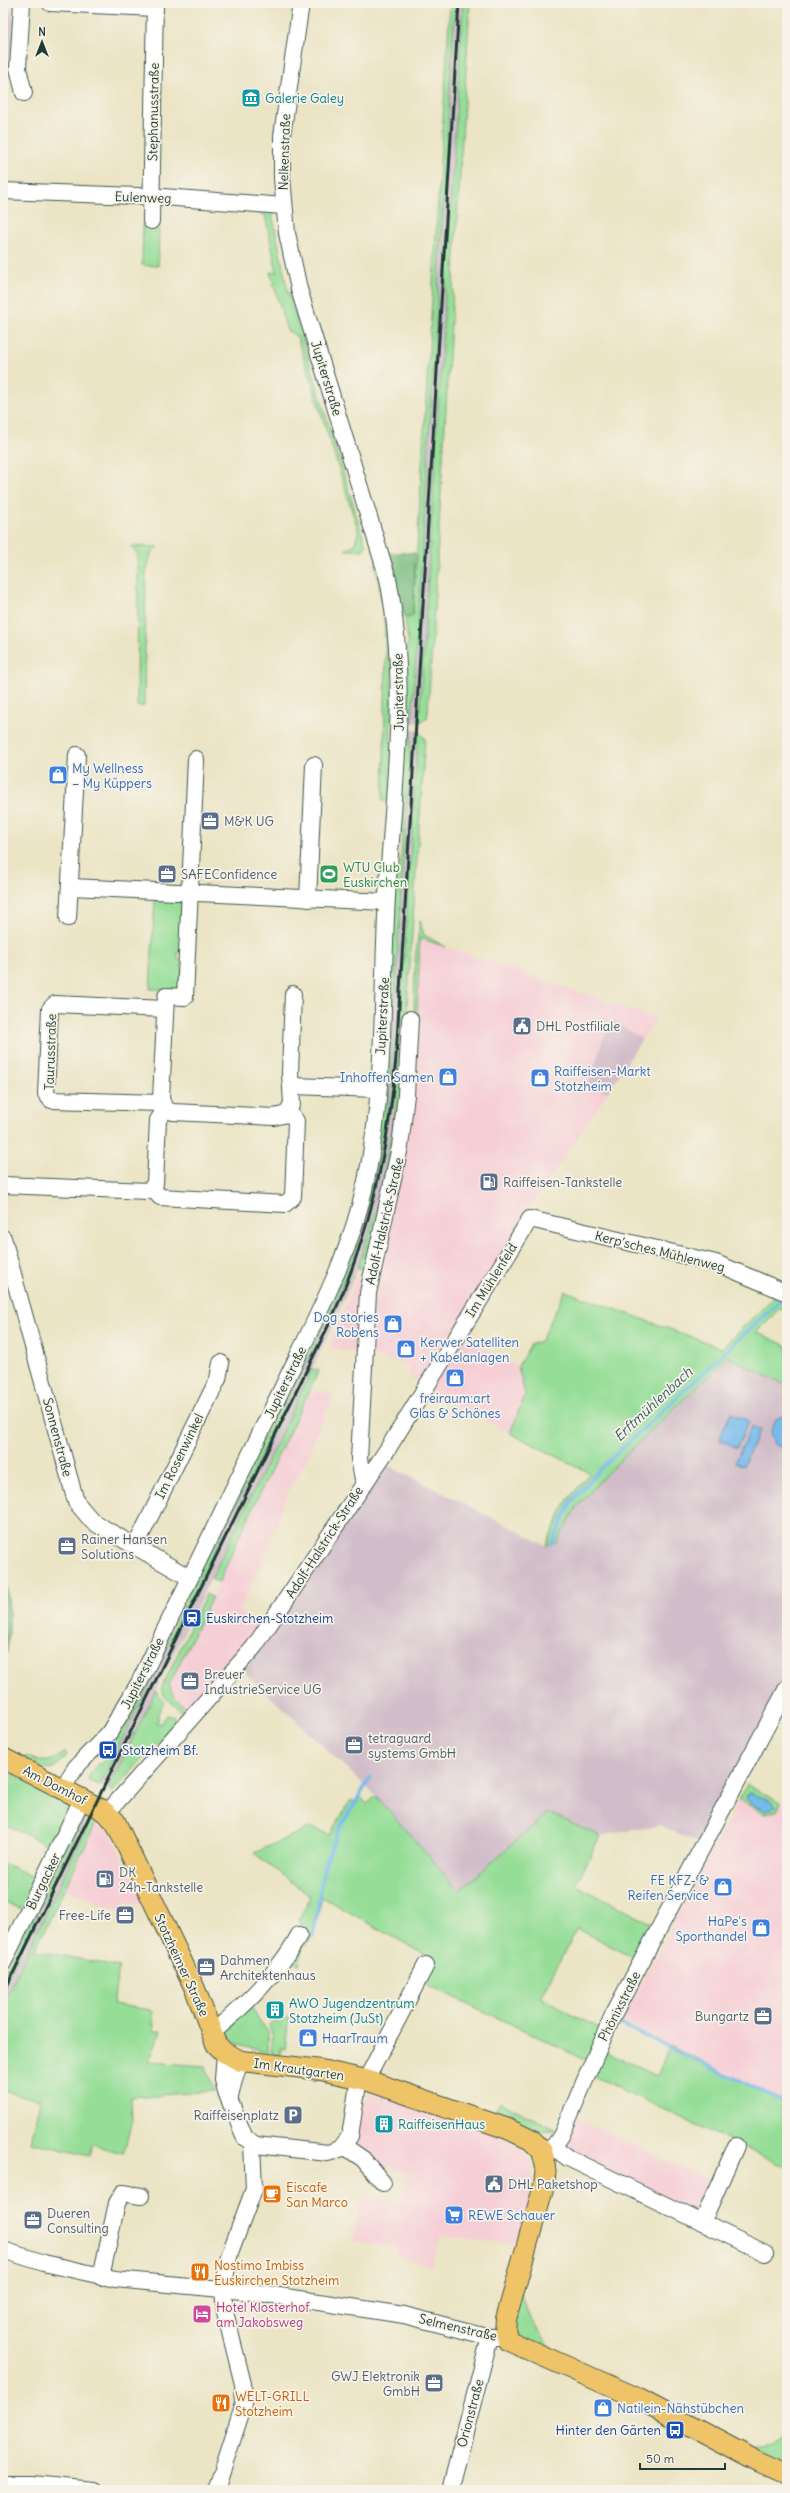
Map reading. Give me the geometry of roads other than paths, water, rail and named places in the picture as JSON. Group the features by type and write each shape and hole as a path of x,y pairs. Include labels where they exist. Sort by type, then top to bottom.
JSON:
{"main road":[{"name":"Am Domhof","path":"3,1758 107,1813"},
{"name":"Stotzheimer Straße","path":"107,1813 115,1821 124,1838 195,1990 216,2044 233,2058"},
{"name":"Im Krautgarten","path":"233,2058 321,2070 362,2079 508,2128 547,2149"},
{"path":"498,2337 508,2314 544,2185 547,2149"},
{"name":"Selmenstraße","path":"498,2337 558,2361 672,2416 760,2463 787,2475"},
{"name":"Selmenstraße","path":"760,2463 784,2490"},
{"path":"784,2490 787,2484"}],"street":[{"path":"22,3 18,68 24,93"},
{"path":"50,3 155,6"},
{"name":"Nelkenstraße","path":"284,206 282,136 301,3"},
{"name":"Stephanusstraße","path":"151,221 155,6"},
{"name":"Eulenweg","path":"3,191 152,197 284,206"},
{"name":"Jupiterstraße","path":"62,1789 73,1772 109,1733 139,1683 343,1258 367,1180 378,1089 386,902 400,725 400,681 395,614 381,555 299,288 290,246 284,206"},
{"path":"68,918 71,887 77,755"},
{"path":"3,1185 148,1191 155,1184 158,1120 163,1106 166,996 185,997 196,759"},
{"path":"308,899 314,765"},
{"path":"71,887 386,902"},
{"path":"152,1188 160,1197 284,1204 293,1197 296,1122 289,1112 293,1086 290,1073 293,994"},
{"name":"Taurusstraße","path":"165,1009 55,1004 50,1009 46,1094 51,1100 163,1106 173,1112 274,1116 284,1116 289,1112"},
{"name":"Adolf-Halstrick-Straße","path":"107,1813 246,1657 364,1484 359,1459 368,1293 400,1147 406,1095 410,1019"},
{"path":"293,1086 378,1089"},
{"name":"Im Mühlenfeld","path":"364,1484 530,1219"},
{"name":"Kerp’sches Mühlenweg","path":"530,1219 716,1263 784,1292"},
{"name":"Sonnenstraße","path":"3,1238 76,1502 93,1522 190,1578"},
{"name":"Im Rosenwinkel","path":"135,1547 218,1379 221,1363"},
{"name":"Phönixstraße","path":"547,2149 561,2136 599,2046 626,1990 787,1688"},
{"name":"Burgacker","path":"3,1963 82,1799"},
{"path":"212,2033 230,2018 267,1979 299,1935"},
{"path":"252,2144 328,2153 344,2146 350,2136 362,2079 426,1965"},
{"path":"216,2490 221,2471 238,2427 244,2393 225,2312 223,2290 229,2256 254,2189 252,2144 243,2134 230,2097 224,2085 233,2058"},
{"path":"344,2146 363,2159 383,2183"},
{"path":"702,2223 736,2146"},
{"path":"547,2149 765,2253"},
{"path":"101,2277 117,2203 124,2193 141,2196"},
{"name":"Selmenstraße","path":"3,2250 27,2259 101,2277 253,2292 404,2315 498,2337"},
{"name":"Orionstraße","path":"450,2490 498,2337"},
{"path":"3,2484 32,2484 94,2490"}],"water":[{"path":"731,1413 749,1421 737,1448 719,1439"},
{"path":"787,1414 787,1450 774,1444 770,1433 776,1419"},
{"path":"752,1426 760,1430 743,1466 735,1462"},
{"path":"748,1793 752,1793 772,1802 776,1807 766,1811 751,1804 746,1798"}],"waterway":[{"name":"Erftmühlenbach","path":"552,1544 571,1502 598,1471 785,1296"},
{"name":"Erftmühlenbach","path":"302,1944 314,1930 324,1867 339,1829 371,1777"},
{"path":"620,2024 787,2103"}],"railway":[{"path":"3,1994 332,1318 357,1255 376,1190 388,1125 396,1057 459,3"}],"place":[{"name":"Galerie Galey","path":"251,98"},
{"name":"My Wellness – My Küppers","path":"58,775"},
{"name":"M&K UG","path":"210,821"},
{"name":"SAFEConfidence","path":"167,874"},
{"name":"WTU Club Euskirchen","path":"329,874"},
{"name":"DHL Postfiliale","path":"522,1026"},
{"name":"Inhoffen Samen","path":"448,1077"},
{"name":"Raiffeisen-Markt Stotzheim","path":"540,1078"},
{"name":"Raiffeisen-Tankstelle","path":"489,1182"},
{"name":"Dog stories Robens","path":"393,1324"},
{"name":"Kerwer Satelliten + Kabelanlagen","path":"406,1349"},
{"name":"freiraum:art Glas & Schönes","path":"455,1378"},
{"name":"Rainer Hansen Solutions","path":"67,1546"},
{"name":"Euskirchen-Stotzheim","path":"192,1618"},
{"name":"Breuer IndustrieService UG","path":"190,1681"},
{"name":"tetraguard systems GmbH","path":"354,1745"},
{"name":"Stotzheim Bf.","path":"108,1750"},
{"name":"DK 24h-Tankstelle","path":"105,1879"},
{"name":"FE KFZ- & Reifen Service","path":"723,1887"},
{"name":"Free-Life","path":"125,1915"},
{"name":"HaPe's Sporthandel","path":"761,1928"},
{"name":"Dahmen Architektenhaus","path":"206,1967"},
{"name":"AWO Jugendzentrum Stotzheim (JuSt)","path":"275,2010"},
{"name":"Bungartz","path":"763,2016"},
{"name":"HaarTraum","path":"308,2038"},
{"name":"Raiffeisenplatz","path":"293,2115"},
{"name":"RaiffeisenHaus","path":"384,2124"},
{"name":"DHL Paketshop","path":"494,2184"},
{"name":"Eiscafe San Marco","path":"272,2194"},
{"name":"REWE Schauer","path":"454,2215"},
{"name":"Dueren Consulting","path":"33,2220"},
{"name":"Nostimo Imbiss Euskirchen Stotzheim","path":"200,2272"},
{"name":"Hotel Klosterhof am Jakobsweg","path":"202,2314"},
{"name":"GWJ Elektronik GmbH","path":"434,2383"},
{"name":"WELT-GRILL Stotzheim","path":"221,2403"},
{"name":"Natilein-Nähstübchen","path":"603,2408"},
{"name":"Hinter den Gärten","path":"675,2430"}]}
